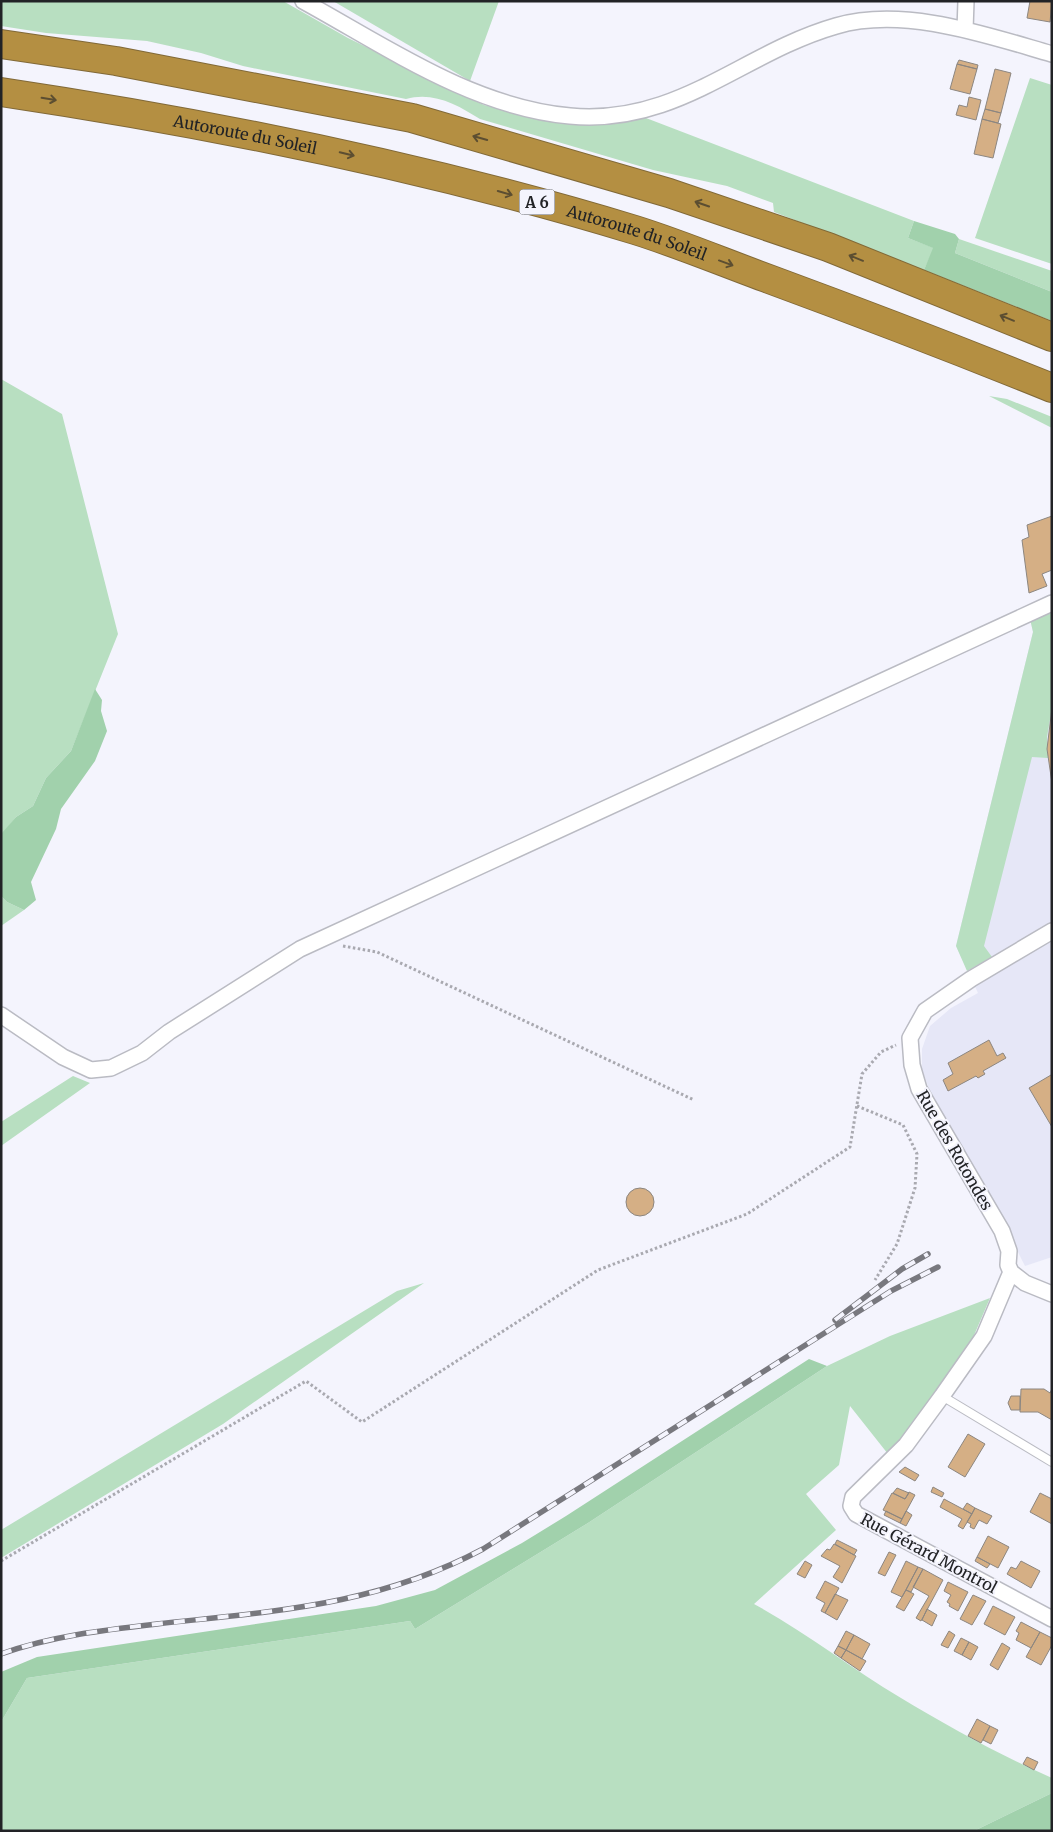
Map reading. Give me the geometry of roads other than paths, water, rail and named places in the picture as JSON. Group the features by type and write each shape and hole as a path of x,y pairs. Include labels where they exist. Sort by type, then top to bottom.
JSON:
{"highway":[{"path":"1,44 116,61 412,118 669,193 828,247 1052,337"},
{"name":"Autoroute du Soleil","path":"1,92 213,127 338,152 509,194 638,230 858,312 1052,388"}],"street":[{"path":"304,1 454,84 480,95 520,107 570,116 603,116 634,113 678,100 799,40 837,26 867,21 913,21 965,30 1052,54"},
{"path":"965,30 966,1"},
{"path":"1,1015 63,1057 91,1070 111,1068 142,1052 169,1032 300,949 1052,603"},
{"name":"Rue des Rotondes","path":"1011,1272 1008,1265 1009,1250 1004,1236 919,1089 912,1065 910,1038 925,1011 947,994 1052,931"},
{"path":"1011,1272 1025,1283 1052,1294"},
{"name":"Rue Gérard Montrol","path":"1011,1272 984,1336 906,1445 853,1497 852,1510 856,1514 1052,1620"}],"lane":[{"path":"942,1396 1052,1462"}],"railway":[{"path":"835,1320 902,1269 928,1254"},
{"path":"1,1654 58,1638 98,1631 283,1610 324,1603 403,1583 443,1568 483,1549 891,1291 938,1267"}]}
